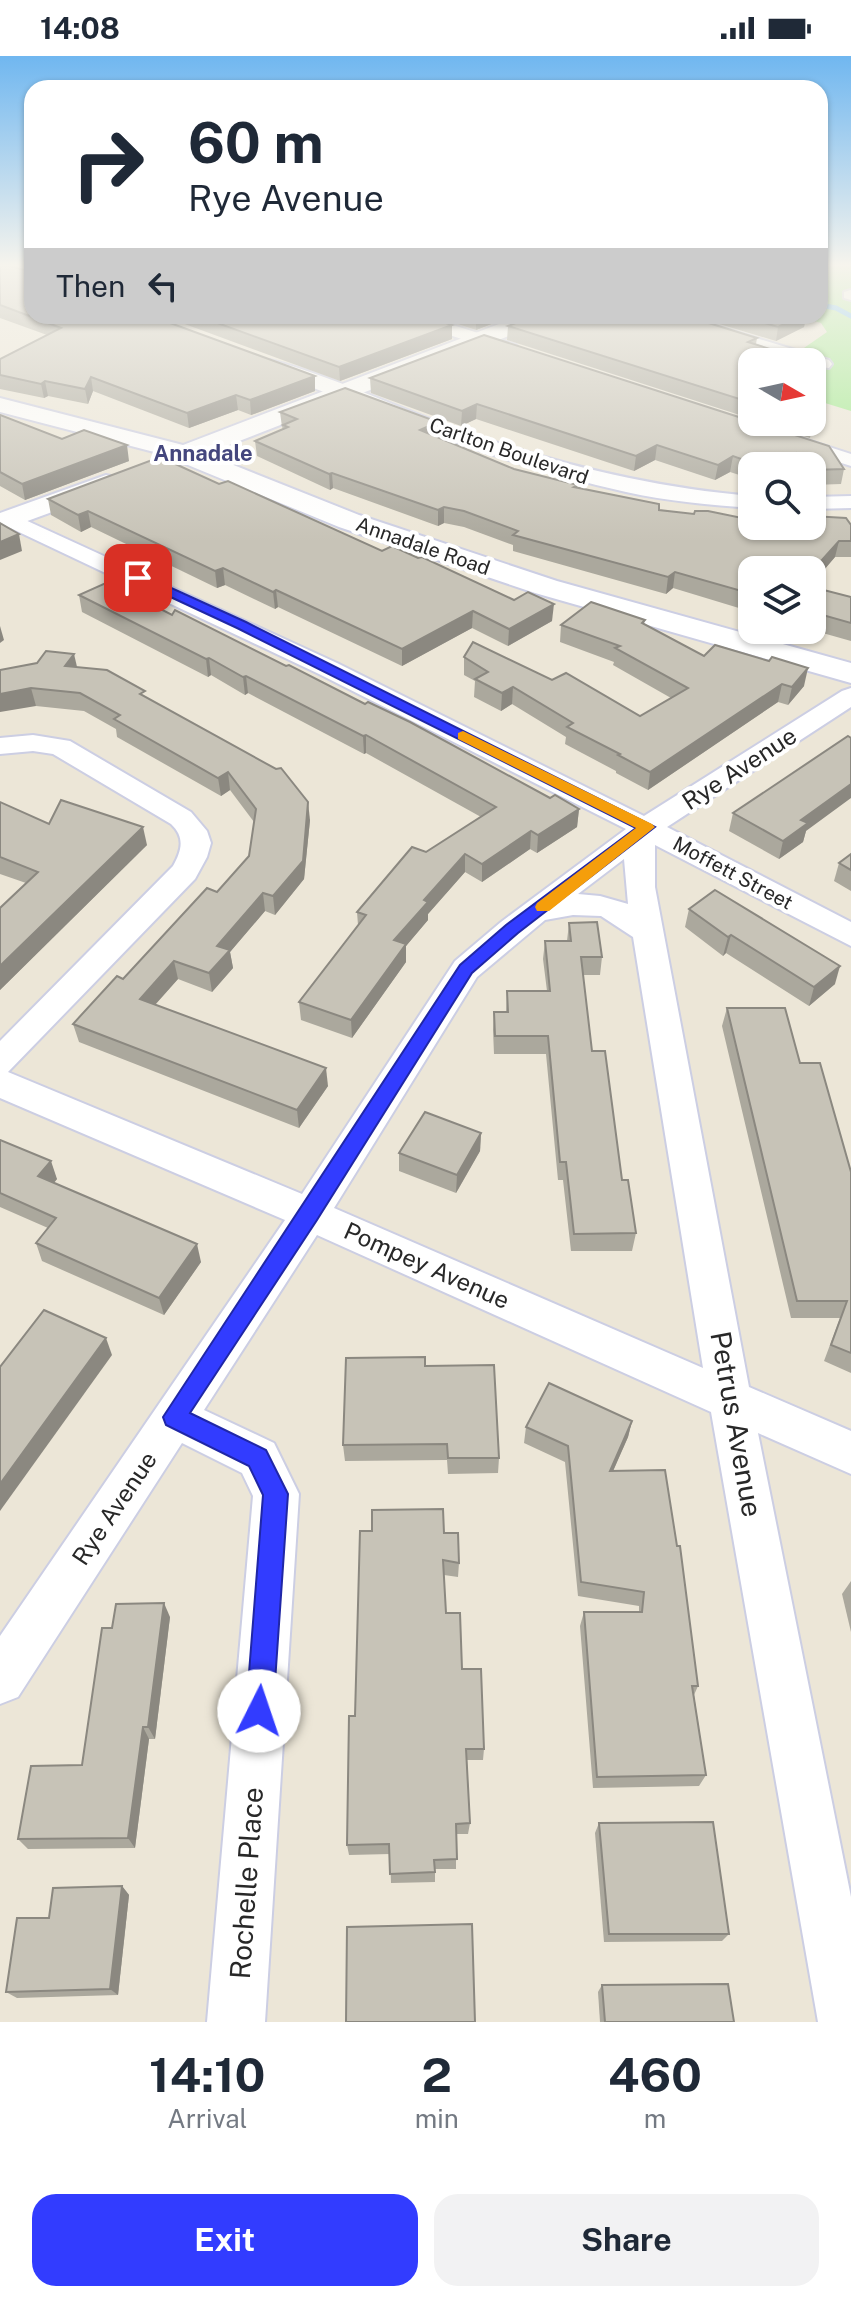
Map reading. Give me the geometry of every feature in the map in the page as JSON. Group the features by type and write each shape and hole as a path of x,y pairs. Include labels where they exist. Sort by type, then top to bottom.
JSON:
{"street":[{"path":"5,521 435,358"},
{"name":"Carlton Boulevard","path":"256,359 530,462 653,492 738,501"},
{"name":"Annadale Road","path":"0,405 130,437 184,454 267,490 448,556 651,619 851,673"},
{"path":"777,436 851,460"},
{"path":"826,503 851,502"},
{"name":"Moffett Street","path":"5,521 241,625 647,827 851,935"},
{"name":"Rye Avenue","path":"0,1679 310,1214 466,969 647,827 851,696"},
{"path":"0,746 33,743 60,747 181,818 194,828 198,841 194,857 184,872 0,1062"},
{"name":"Petrus Avenue","path":"647,827 636,866 730,1399 847,2022"},
{"path":"536,912 570,904 598,904 621,911 648,933"},
{"name":"Pompey Avenue","path":"0,1083 310,1214 851,1453"},
{"name":"Rochelle Place","path":"174,1417 258,1458 276,1494 236,2022"}],"green space":[{"path":"826,358 851,358 851,411 826,403 826,364 830,361"}],"building":[{"path":"265,358 315,376 250,400 236,395 187,413 91,377 85,389 0,375 0,359"},
{"path":"313,358 364,358 339,367"},
{"path":"424,358 555,358 738,417 738,436 798,436 829,446 844,469 826,470 826,452 738,452 738,458 733,456 718,465 657,445 636,456 477,404 462,411 370,378"},
{"path":"609,358 738,358 738,399"},
{"path":"345,388 438,422 420,430 514,469 578,485 574,487 659,504 659,510 694,514 695,511 708,511 738,517 738,540 826,540 826,517 846,518 851,525 851,541 839,541 826,556 738,556 738,590 675,572 668,577 513,535 518,531 464,511 444,507 438,510 329,474 255,441 288,427 283,425 297,419 280,412"},
{"path":"0,415 62,439 84,430 127,445 22,484 0,472"},
{"path":"160,457 219,484 228,481 382,551 392,546 422,557 514,600 528,592 554,604 509,629 473,611 402,649 276,590 273,592 223,568 215,571 88,511 78,515 48,499"},
{"path":"0,523 19,534 0,542"},
{"path":"108,582 172,615 175,610 365,704 368,702 410,722 550,798 555,795 579,809 538,835 531,831 482,864 465,854 394,940 406,944 351,1020 299,1002 366,915 357,912 412,847 426,852 496,807 366,735 79,595"},
{"path":"826,591 851,597 851,623 826,616"},
{"path":"591,602 645,620 642,623 704,656 715,645 769,661 772,657 808,668 792,687 782,684 650,772 567,727 573,723 513,687 502,693 475,679 488,672 464,657 473,642 552,680 566,673 640,716 688,688 615,648 620,646 561,625"},
{"path":"46,651 74,654 65,666 107,670 145,691 140,694 276,769 281,768 308,802 303,861 273,896 263,893 217,946 230,950 209,973 174,961 140,999 326,1068 297,1110 73,1024 117,976 123,979 207,888 217,892 249,856 256,809 228,772 218,778 114,719 120,715 80,693 31,688 0,694 0,670 37,663"},
{"path":"848,736 851,738 851,784 801,820 808,823 783,841 733,813"},
{"path":"61,800 143,827 0,966 0,908 38,872 0,857 0,802 49,824"},
{"path":"851,854 851,870 839,863"},
{"path":"715,890 840,966 814,987 731,935 728,937 689,909"},
{"path":"597,922 602,957 581,957 592,1051 605,1051 622,1180 628,1180 636,1233 574,1234 566,1162 560,1162 548,1036 495,1036 494,1012 508,1012 507,991 550,991 545,941 571,941 569,923"},
{"path":"727,1008 785,1008 800,1063 820,1063 851,1172 851,1353 831,1345 847,1301 797,1301"},
{"path":"425,1112 481,1133 457,1175 399,1153"},
{"path":"0,1140 51,1161 38,1176 197,1244 159,1298 36,1243 56,1218 0,1193"},
{"path":"44,1310 106,1338 0,1484 0,1367"},
{"path":"425,1357 425,1366 494,1365 499,1458 448,1458 447,1444 343,1445 346,1358"},
{"path":"549,1383 632,1421 610,1471 665,1470 677,1546 680,1546 698,1686 692,1686 706,1775 597,1777 584,1612 642,1612 644,1592 581,1582 568,1446 526,1427"},
{"path":"443,1509 444,1533 458,1533 459,1563 443,1560 446,1613 460,1613 462,1669 481,1669 484,1749 466,1749 470,1823 456,1824 457,1859 434,1860 435,1872 390,1874 389,1844 347,1845 349,1716 355,1716 360,1531 372,1531 372,1510"},
{"path":"164,1603 148,1727 143,1727 128,1838 18,1839 31,1766 82,1765 102,1628 112,1628 116,1604"},
{"path":"713,1822 729,1934 609,1934 599,1823"},
{"path":"122,1886 110,1989 6,1992 17,1918 49,1918 53,1888"},
{"path":"472,1924 475,2022 346,2022 347,1927"},
{"path":"728,1984 734,2022 605,2022 602,1985"}],"slow traffic":[{"path":"463,736 647,827 543,907"}],"district":[{"name":"Annadale","path":"203,453"}],"route":[{"path":"138,578 241,625 647,827 512,929 466,969 310,1214 174,1417 258,1458 276,1494 259,1711"}]}
